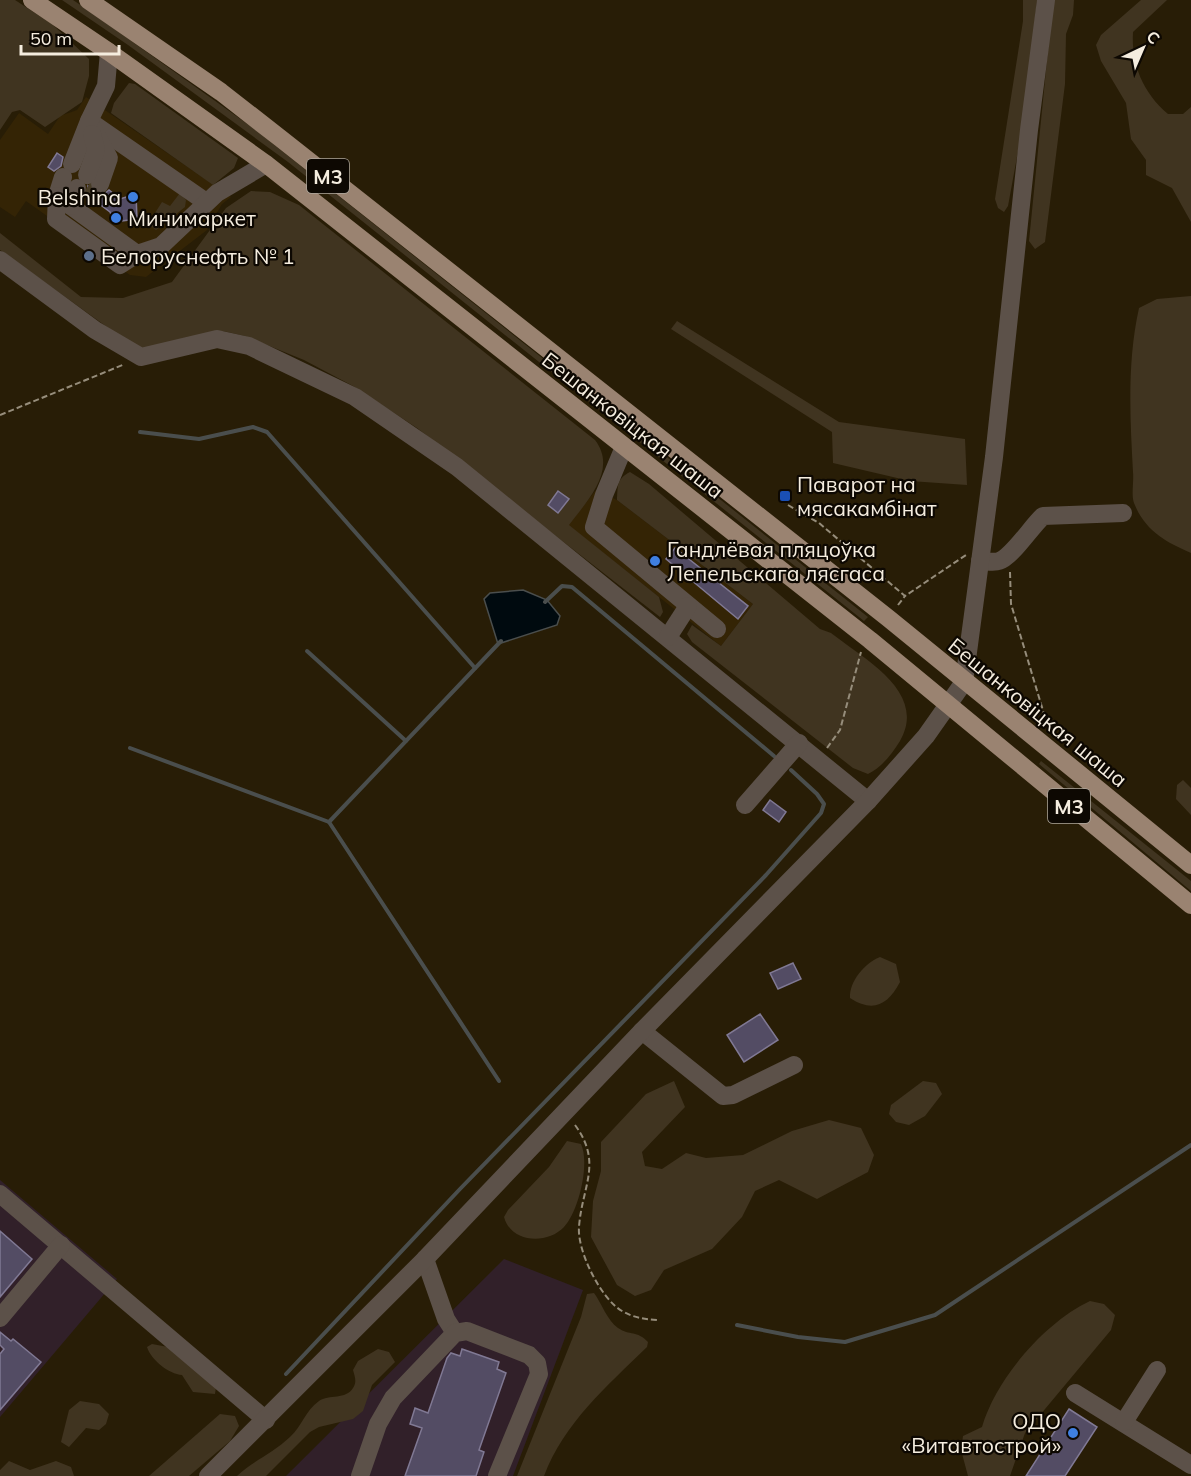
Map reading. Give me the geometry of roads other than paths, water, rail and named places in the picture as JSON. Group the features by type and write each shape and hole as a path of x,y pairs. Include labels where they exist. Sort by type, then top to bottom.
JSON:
{"main road":[{"name":"Бешанковіцкая шаша","path":"32,0 266,164 828,607 1191,905"},
{"name":"Бешанковіцкая шаша","path":"88,0 221,92 703,471 1191,865"}],"street":[{"path":"208,1476 425,1259 642,1031 868,801 927,736 964,682 1046,0"},
{"path":"109,52 106,86 88,121 82,181 71,206 56,219 120,265 137,254 161,246 206,202 266,164"},
{"path":"71,206 82,181 109,158 88,121"},
{"path":"88,121 206,202"},
{"path":"71,206 137,254"},
{"path":"0,260 95,330 141,357 218,339 249,346 355,397 457,467 868,801"},
{"path":"624,447 604,495 594,527 717,629"},
{"path":"981,553 998,562 1011,555 1027,531 1043,516 1123,513"},
{"path":"668,637 688,606"},
{"path":"745,805 799,743"},
{"path":"642,1031 723,1096 733,1095 794,1065"},
{"path":"0,1194 266,1420"},
{"path":"0,1318 61,1245"},
{"path":"425,1259 446,1319 455,1333"},
{"path":"360,1476 378,1424 393,1398 455,1333 467,1330 529,1355 537,1363 539,1374 498,1476"},
{"path":"1124,1422 1157,1370"},
{"path":"1075,1392 1191,1465"}],"waterway":[{"path":"140,432 199,439 253,427 267,432 475,668"},
{"path":"545,602 562,586 572,587 774,756"},
{"path":"130,748 329,822 501,641"},
{"path":"307,651 406,741"},
{"path":"286,1374 460,1189 766,875 821,813 824,804 817,794 791,770"},
{"path":"329,822 499,1081"},
{"path":"737,1325 798,1337 845,1342 935,1315 1191,1145"}],"tunnel":[{"path":"91,198 100,184"}],"place":[{"name":"Belshina","path":"133,197"},
{"name":"Минимаркет","path":"116,218"},
{"name":"Белоруснефть № 1","path":"89,256"},
{"name":"Паварот на мясакамбінат","path":"785,496"},
{"name":"Гандлёвая пляцоўка Лепельскага лясгаса","path":"655,561"},
{"name":"ОДО «Витавтострой»","path":"1073,1433"}]}
